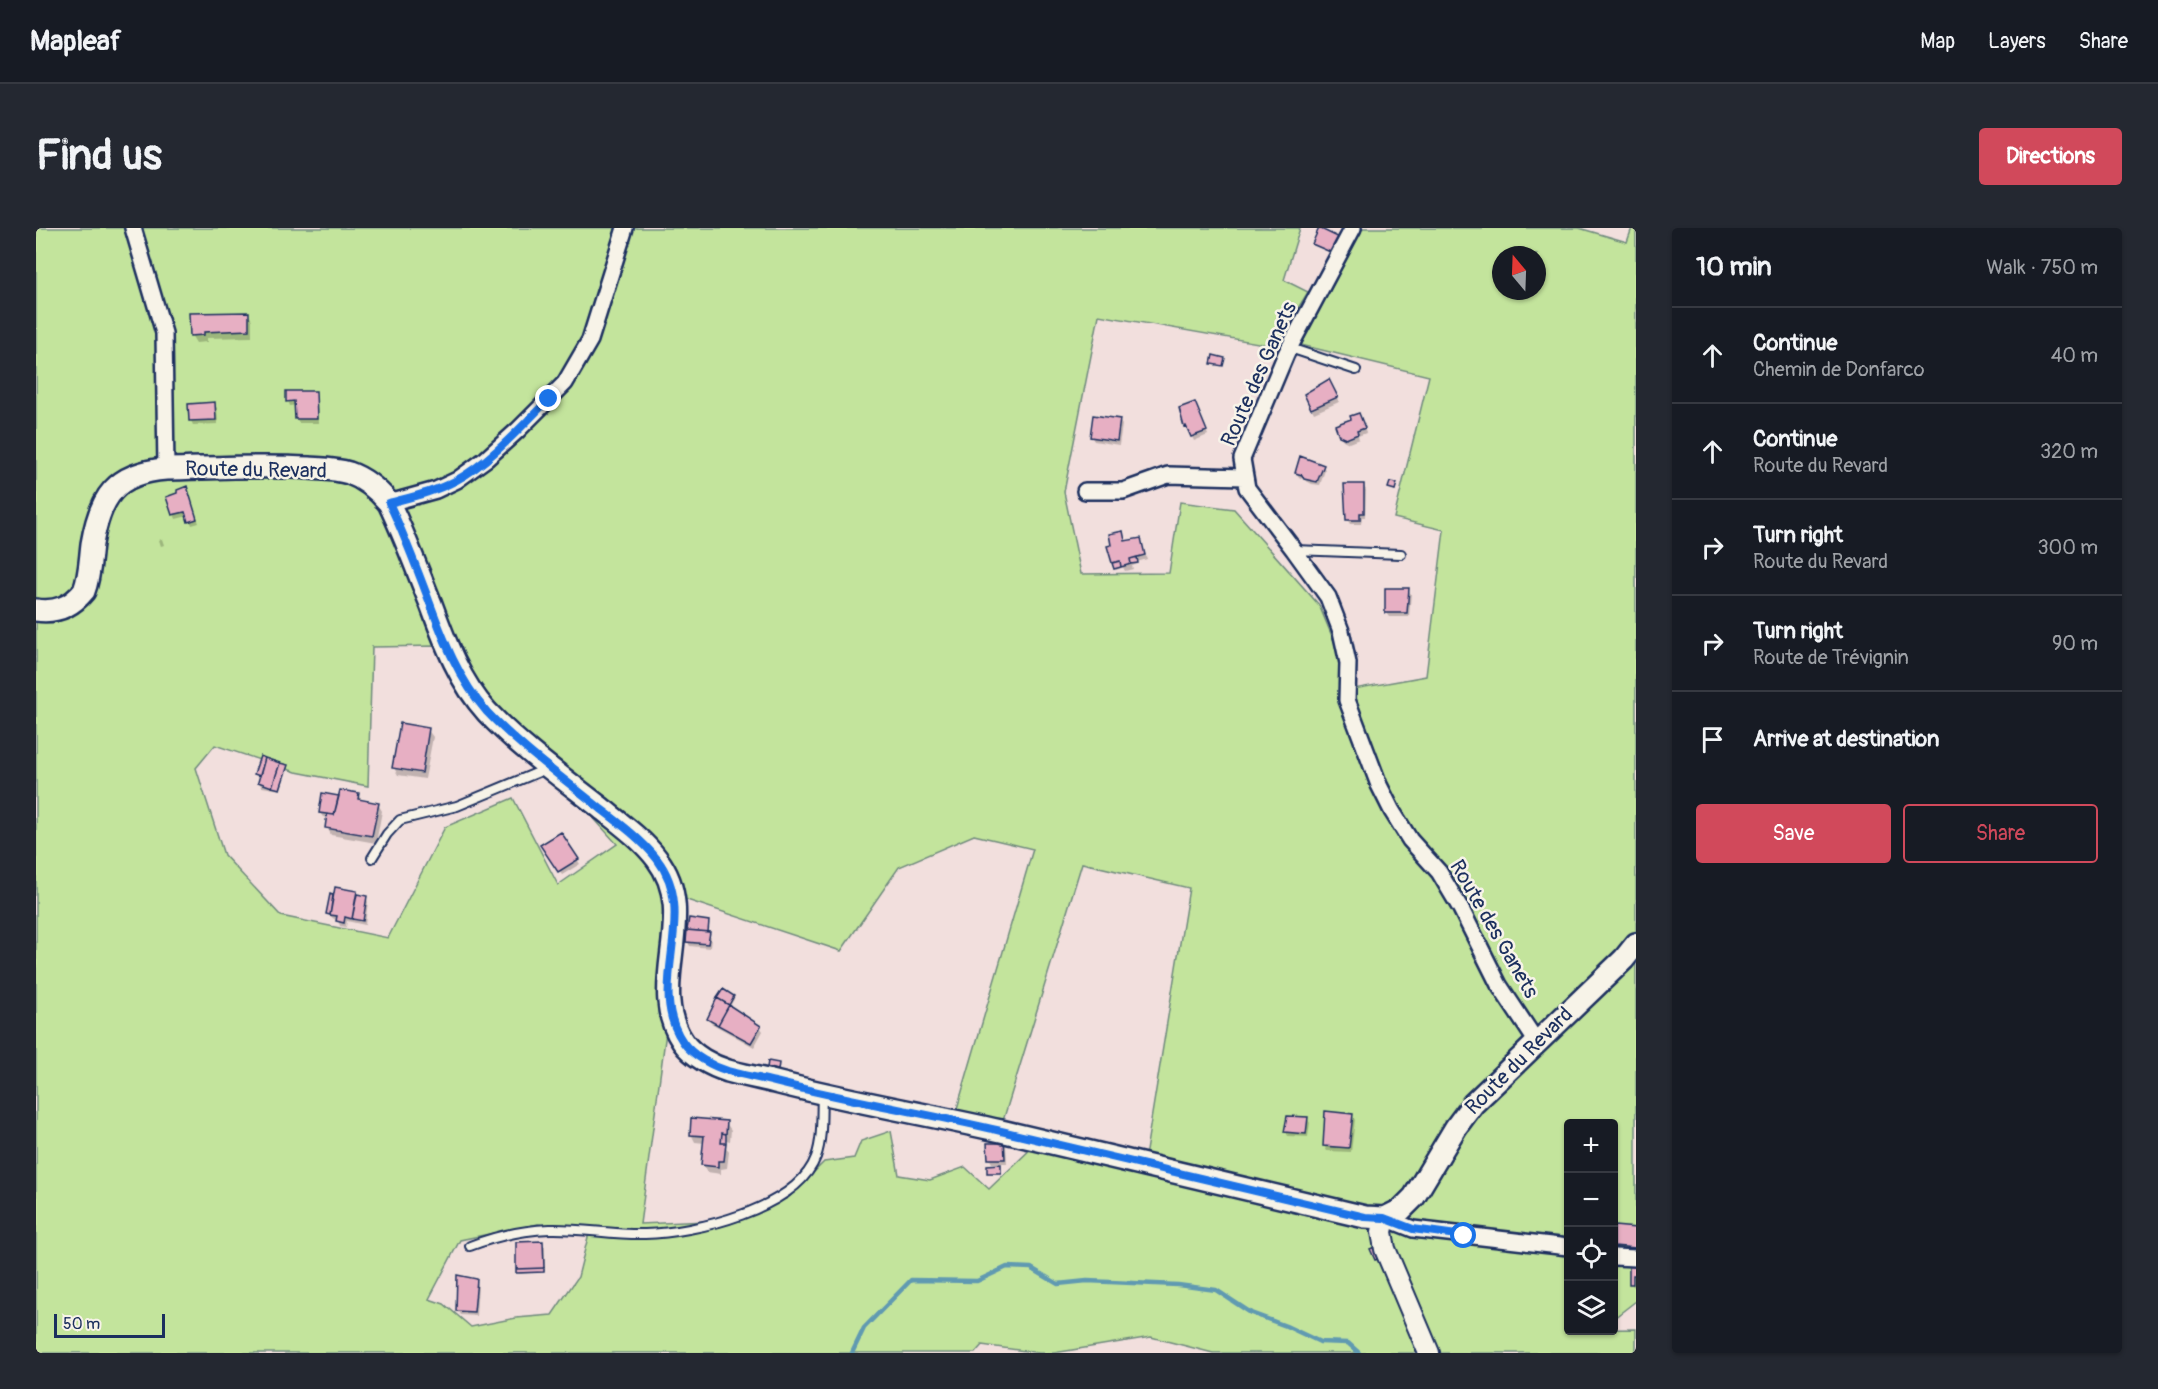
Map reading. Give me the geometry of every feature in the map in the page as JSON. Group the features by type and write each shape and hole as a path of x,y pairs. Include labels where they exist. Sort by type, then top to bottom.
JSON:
{"main road":[{"name":"Route du Revard","path":"36,610 48,612 60,609 70,605 84,591 88,582 99,512 114,490 124,481 137,475 151,470 166,469 283,466 333,470 363,479 378,490 389,503 454,662 486,711 550,767 627,829 655,857 671,885 675,902 676,924 668,990 670,1010 683,1042 700,1058 726,1070 822,1093 998,1130 1365,1217 1384,1218 1401,1210 1414,1197 1456,1126 1473,1104 1536,1041 1624,959 1636,944"}],"street":[{"path":"134,228 164,333 166,469"},
{"path":"389,503 436,490 457,480 502,444 565,383 590,340 624,228"},
{"name":"Route des Ganets","path":"1353,228 1290,348 1242,459 1246,488 1328,597 1341,631 1348,663 1347,700 1379,785 1410,840 1439,872 1461,909 1499,985 1536,1041"},
{"path":"1084,491 1123,491 1167,475 1244,477"},
{"path":"1429,1353 1385,1250 1382,1232 1384,1218 1413,1229 1564,1246"},
{"path":"1618,1257 1636,1258"}],"lane":[{"path":"1290,348 1356,370"},
{"path":"1294,549 1401,554"},
{"path":"372,858 387,834 400,820 457,806 550,767"},
{"path":"470,1246 497,1236 549,1229 642,1234 688,1230 739,1215 767,1203 804,1176 816,1157 822,1093"}],"green space":[{"path":"36,228 615,228 616,231 618,228 1300,228 1284,280 1308,292 1275,346 1099,315 1064,492 1081,574 1169,573 1180,502 1234,509 1319,605 1354,689 1426,676 1444,530 1394,518 1429,376 1301,345 1363,228 1579,228 1627,242 1632,228 1636,228 1636,1301 1618,1315 1618,1119 1564,1119 1564,1335 1618,1335 1618,1329 1636,1329 1636,1353 1213,1353 1151,1337 1054,1353 982,1345 975,1353 36,1353","holes":["438,646 617,844 558,885 513,798 445,827 388,938 281,916 224,855 196,768 215,745 296,772 368,786 372,647","974,835 1033,849 956,1112 1003,1121 1082,863 1189,888 1146,1151 1137,1167 1036,1144 989,1189 965,1167 930,1180 899,1175 891,1131 861,1141 854,1158 824,1162 788,1198 707,1221 640,1224 684,899 841,951 899,867","538,1224 589,1233 578,1277 552,1315 516,1318 471,1327 444,1304 429,1299 460,1240"]}],"building":[{"path":"1319,228 1342,239 1335,254 1312,244"},
{"path":"249,312 249,330 204,332 204,335 190,336 189,313"},
{"path":"1213,355 1225,358 1223,366 1211,364"},
{"path":"1329,379 1338,397 1311,409 1304,394"},
{"path":"286,391 316,391 317,419 295,419 294,401 286,402"},
{"path":"215,402 216,420 189,421 188,404"},
{"path":"1195,402 1207,431 1191,437 1186,426 1184,427 1179,408"},
{"path":"1359,413 1365,428 1346,439 1339,436 1335,425"},
{"path":"1093,415 1120,419 1117,441 1090,437"},
{"path":"1300,456 1324,465 1317,482 1304,479 1302,475 1295,473"},
{"path":"1390,482 1397,483 1395,490 1388,488"},
{"path":"1344,484 1364,484 1364,513 1360,513 1360,520 1346,520"},
{"path":"187,486 197,519 188,522 185,512 172,515 166,497"},
{"path":"1123,531 1125,541 1141,538 1145,555 1130,559 1131,564 1121,567 1120,561 1112,563 1107,546 1111,545 1109,534"},
{"path":"1137,557 1138,563 1131,564 1130,559"},
{"path":"1120,561 1121,567 1114,569 1112,563"},
{"path":"1385,588 1409,588 1407,613 1385,613"},
{"path":"400,723 429,728 422,773 392,768"},
{"path":"260,756 265,758 260,776 254,774"},
{"path":"265,758 280,763 272,787 258,782"},
{"path":"280,763 288,765 280,789 272,787"},
{"path":"340,790 359,793 358,799 379,803 372,836 325,828 327,814 334,815"},
{"path":"322,793 339,796 334,815 319,813"},
{"path":"561,832 579,859 558,872 540,845"},
{"path":"335,887 357,891 352,919 345,917 344,923 336,921 337,916 330,915"},
{"path":"330,894 333,895 330,915 326,914"},
{"path":"357,894 367,896 363,921 352,919"},
{"path":"689,918 709,921 708,932 687,930"},
{"path":"687,930 710,932 708,944 686,942"},
{"path":"723,989 734,996 729,1005 717,998"},
{"path":"717,998 729,1005 718,1025 707,1019"},
{"path":"729,1005 761,1026 751,1043 718,1025"},
{"path":"768,1061 779,1063 778,1070 767,1068"},
{"path":"1325,1111 1353,1114 1349,1148 1323,1146"},
{"path":"1287,1116 1308,1117 1306,1134 1284,1132"},
{"path":"691,1118 727,1121 726,1134 722,1133 721,1143 726,1143 724,1161 718,1161 718,1167 701,1165 704,1136 690,1135"},
{"path":"722,1133 726,1134 726,1143 721,1143"},
{"path":"998,1139 1004,1139 1005,1159 988,1159 987,1143 998,1143"},
{"path":"1001,1164 1001,1173 987,1173 987,1165"},
{"path":"1618,1226 1636,1228 1636,1248 1618,1246"},
{"path":"543,1241 544,1268 516,1269 516,1242"},
{"path":"1375,1247 1381,1258 1375,1260 1370,1249"},
{"path":"1629,1266 1636,1266 1633,1284 1629,1284"},
{"path":"544,1268 544,1272 516,1273 516,1269"},
{"path":"457,1275 477,1279 474,1312 456,1311"}],"waterway":[{"path":"852,1353 864,1328 911,1280 977,1281 1007,1267 1031,1268 1058,1284 1087,1281 1178,1285 1216,1290 1251,1313 1320,1342 1348,1343 1359,1353"}],"route":[{"path":"549,399 486,459 457,480 436,490 389,503 454,662 471,691 486,711 513,736 627,829 655,857 663,869 671,885 675,902 676,924 668,990 670,1010 683,1042 694,1054 726,1070 802,1089 998,1130 1365,1217 1384,1218 1413,1229 1464,1236"}]}
